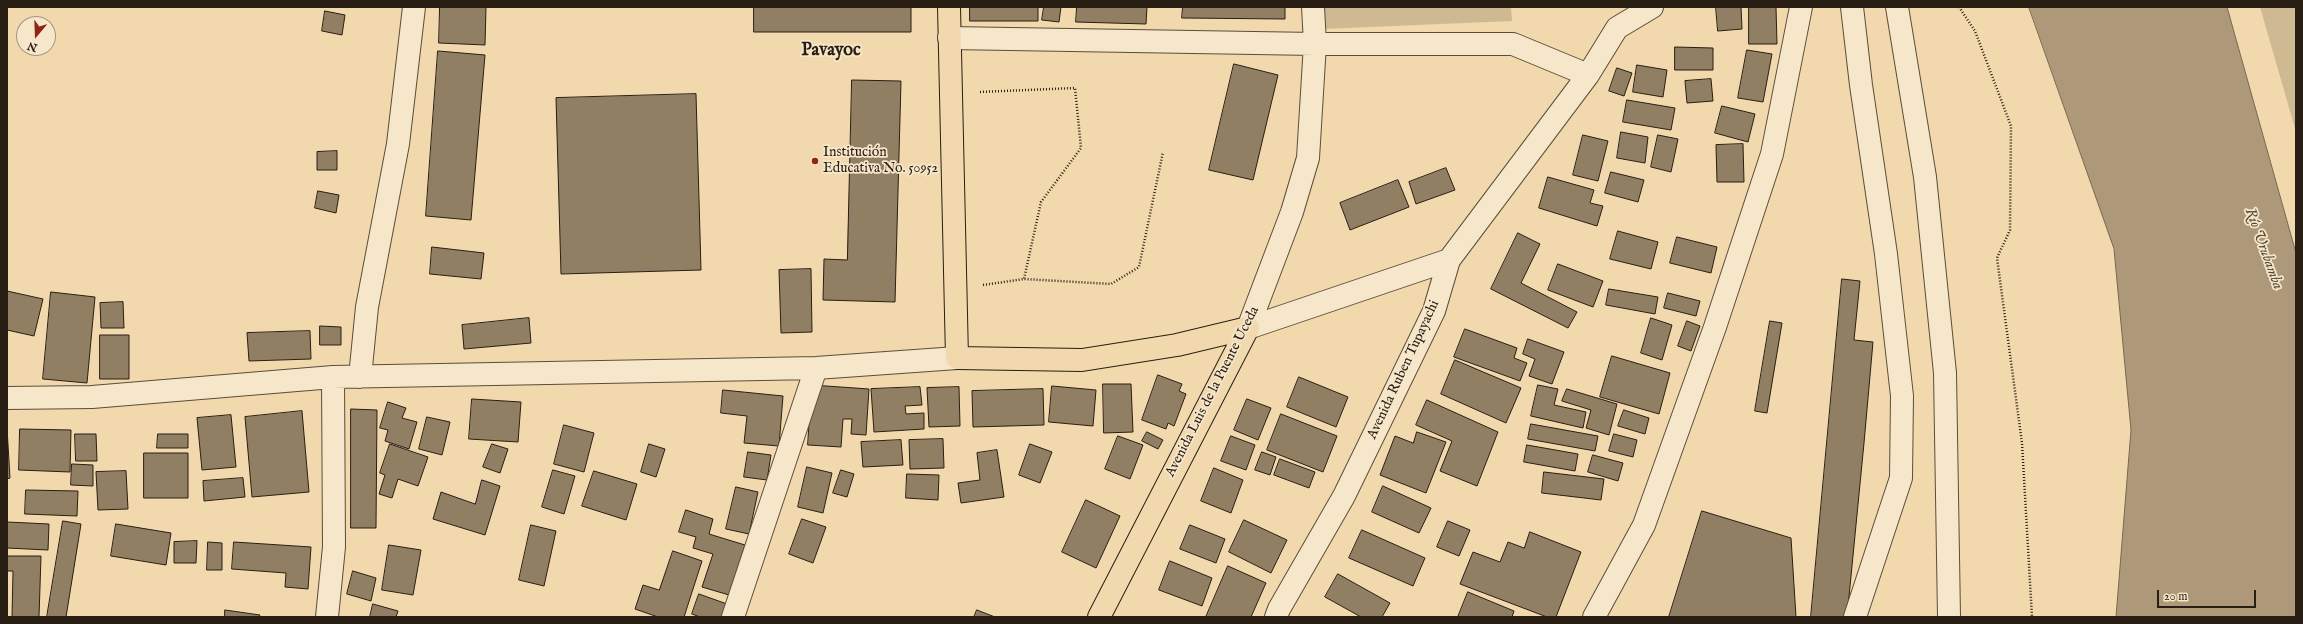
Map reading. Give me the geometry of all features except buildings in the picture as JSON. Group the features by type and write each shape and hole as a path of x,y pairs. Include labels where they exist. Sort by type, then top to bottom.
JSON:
{"main road":[{"path":"949,7 957,358 1082,360 1177,345 1248,328"},
{"name":"Avenida Luis de la Puente Uceda","path":"1099,617 1248,328"}],"street":[{"path":"360,377 367,307 398,144 414,7"},
{"name":"Avenida Luis de la Puente Uceda","path":"1248,328 1292,212 1308,158 1315,44 1313,7"},
{"name":"Avenida Ruben Tupayachi","path":"1276,617 1279,609 1344,496 1434,311 1449,260 1588,75 1631,7"},
{"path":"1617,28 1652,7"},
{"path":"1594,617 1644,525 1715,327 1772,154 1801,7"},
{"path":"1852,7 1861,85 1886,254 1902,396 1901,478 1855,617"},
{"path":"1897,7 1925,177 1945,373 1949,617"},
{"path":"949,38 1315,44 1513,44 1588,75"},
{"path":"1248,328 1449,260"},
{"path":"7,398 92,397 333,377 816,368 957,358"},
{"path":"733,617 816,368"},
{"path":"327,617 334,547 333,377"}],"path":[{"path":"1959,7 1975,31 2011,126 2010,230 1997,258 2022,443 2032,617"},
{"path":"972,92 1075,88 1081,148 1041,202 1024,279"},
{"path":"982,285 1024,279 1111,284 1139,267 1163,152"}],"shaded area":[{"path":"1322,7 1511,7 1512,21 1322,29"},
{"path":"2260,7 2296,7 2296,132"}],"water":[{"name":"Río Urubamba","path":"2029,7 2227,7 2296,253 2296,617 2116,617 2131,430 2114,249"}],"place":[{"name":"Institución Educativa No. 50952","path":"815,161"}],"district":[{"name":"Pavayoc","path":"831,51"}]}
